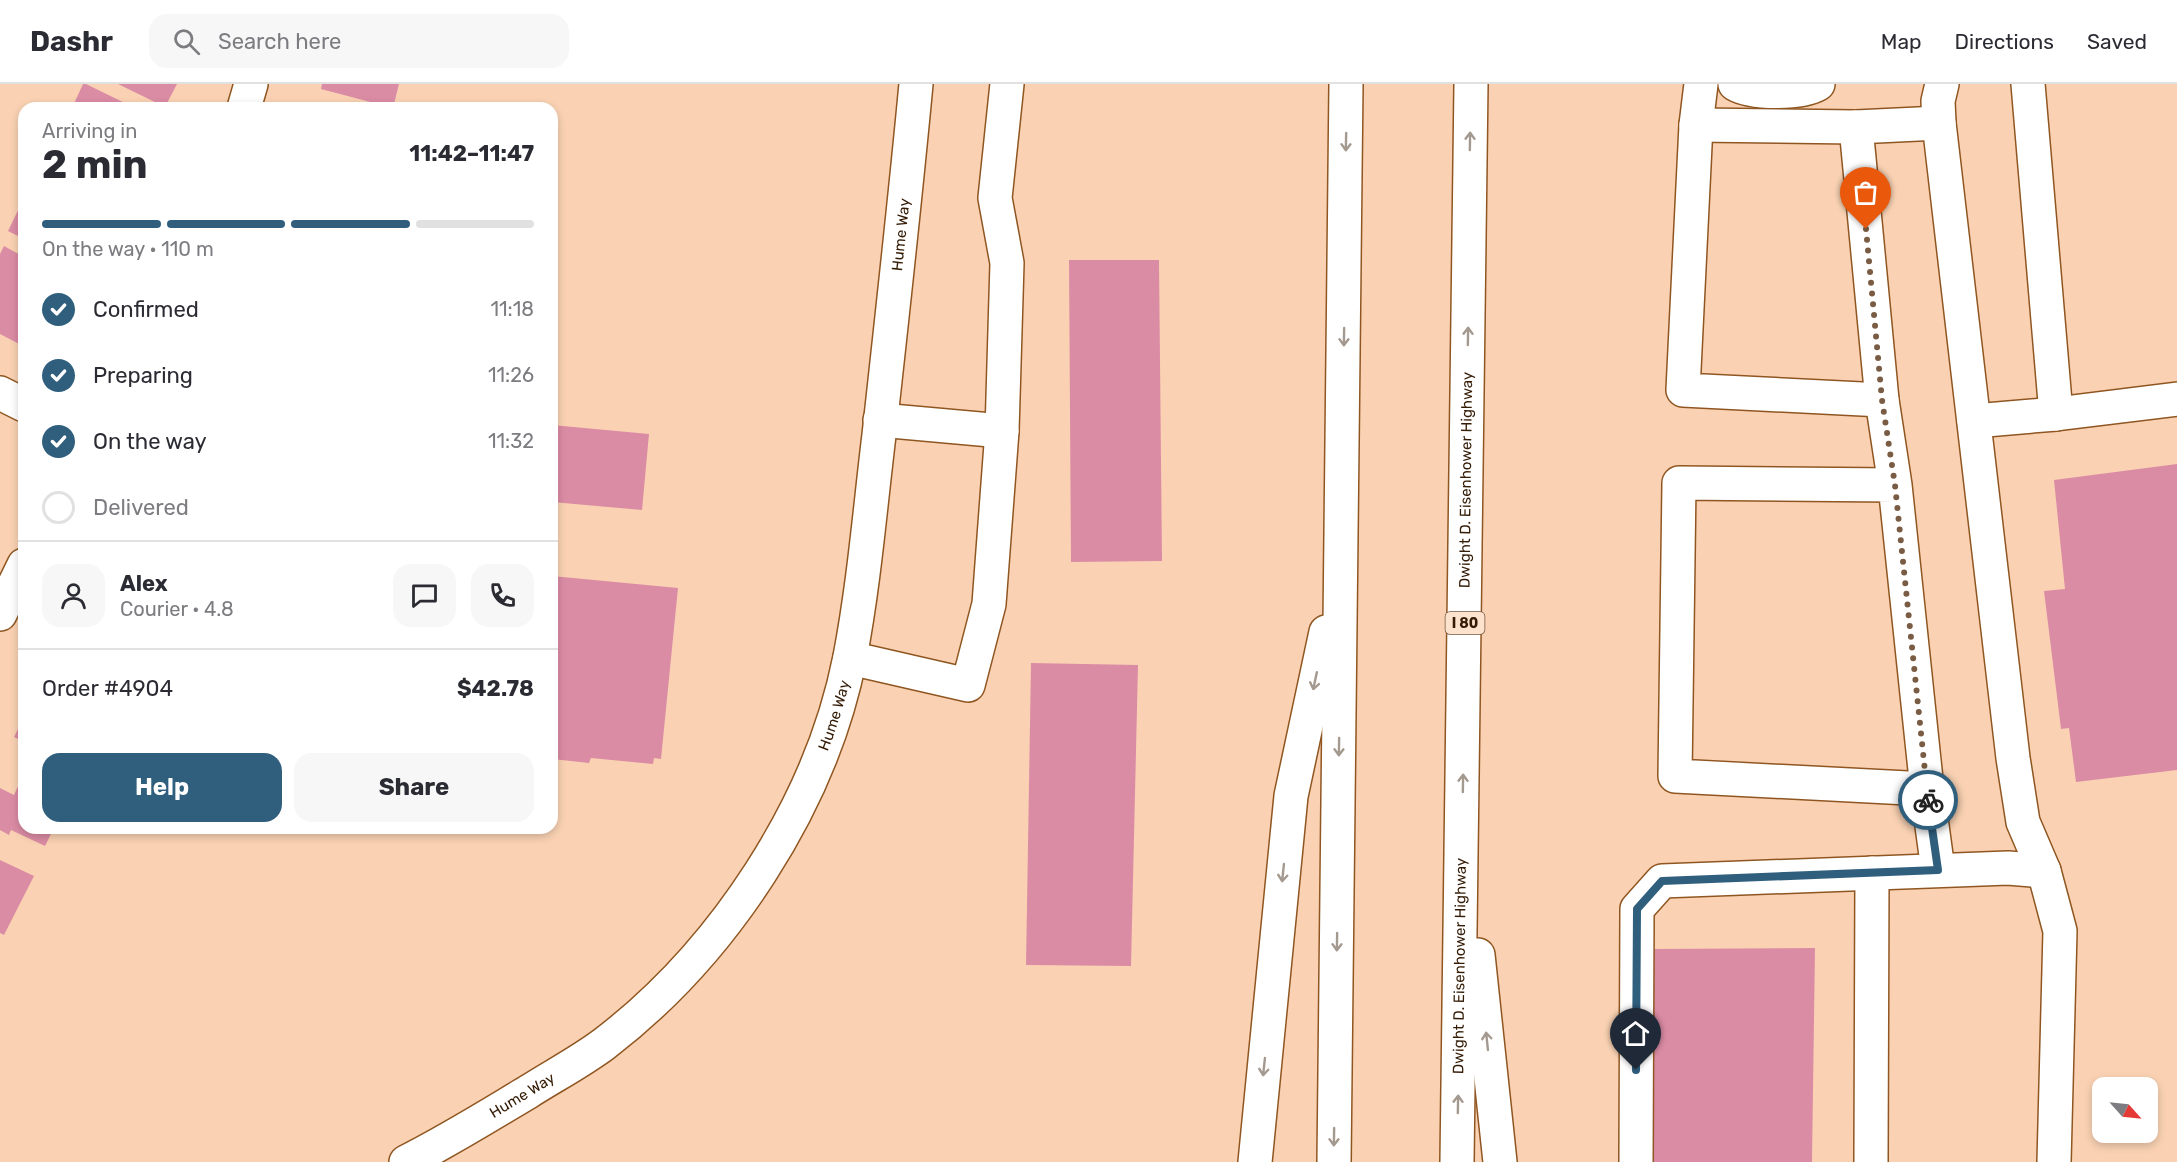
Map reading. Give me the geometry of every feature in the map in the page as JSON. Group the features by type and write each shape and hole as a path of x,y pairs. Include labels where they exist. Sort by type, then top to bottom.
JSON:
{"main road":[{"path":"246,102 251,84"},
{"name":"Hume Way","path":"406,1162 453,1137 603,1045 638,1015 680,974 761,873 788,828 813,774 834,717 850,658 867,544 916,84"},
{"path":"850,658 968,685 989,604 1002,431 1007,263 995,198 1007,84"},
{"path":"1334,1162 1346,84"},
{"name":"Dwight D. Eisenhower Highway","path":"1457,1162 1471,84"},
{"path":"1701,84 1696,125 1683,390 1882,400"},
{"path":"1735,84 1754,90 1797,90 1818,84"},
{"path":"1942,84 1938,101 1939,123 2013,758 2024,822 2044,871 2060,930 2054,1162"},
{"path":"2028,84 2056,414"},
{"path":"1696,125 1856,127 1939,123"},
{"path":"1856,127 1882,400 1895,485 1927,789 1938,870"},
{"path":"0,393 18,402"},
{"path":"1974,421 2056,414 2177,399"},
{"path":"880,420 1002,431"},
{"path":"1895,485 1679,483 1675,776 1927,789"},
{"path":"1255,1162 1291,796 1341,563"},
{"path":"0,614 18,577"},
{"path":"1462,814 1500,1162"},
{"path":"1636,1162 1637,909 1662,881 2008,868 2044,871"},
{"path":"1871,1162 1872,873"}],"building":[{"path":"83,84 86,84 123,102 75,102"},
{"path":"118,84 177,84 168,102 155,102"},
{"path":"322,84 399,84 394,102 370,102 321,89"},
{"path":"18,210 18,236 8,231"},
{"path":"4,246 18,254 18,343 0,334 0,254"},
{"path":"1069,260 1159,260 1162,561 1071,562"},
{"path":"558,426 649,434 642,510 558,503"},
{"path":"2177,464 2177,770 2076,782 2069,728 2061,729 2044,591 2065,589 2054,480"},
{"path":"558,577 678,588 661,759 654,758 653,764 591,758 589,763 558,760"},
{"path":"1031,663 1138,665 1131,966 1026,965"},
{"path":"18,786 18,833 11,830 9,835 0,830 0,788 14,795"},
{"path":"20,834 51,834 45,846"},
{"path":"0,860 34,876 4,935 0,933"},
{"path":"1815,948 1812,1162 1650,1162 1652,949"}],"way so far":[{"path":"1866,229 1882,400 1895,485 1928,800"}],"route":[{"path":"1636,1070 1637,909 1662,881 1938,870 1928,800"}]}
